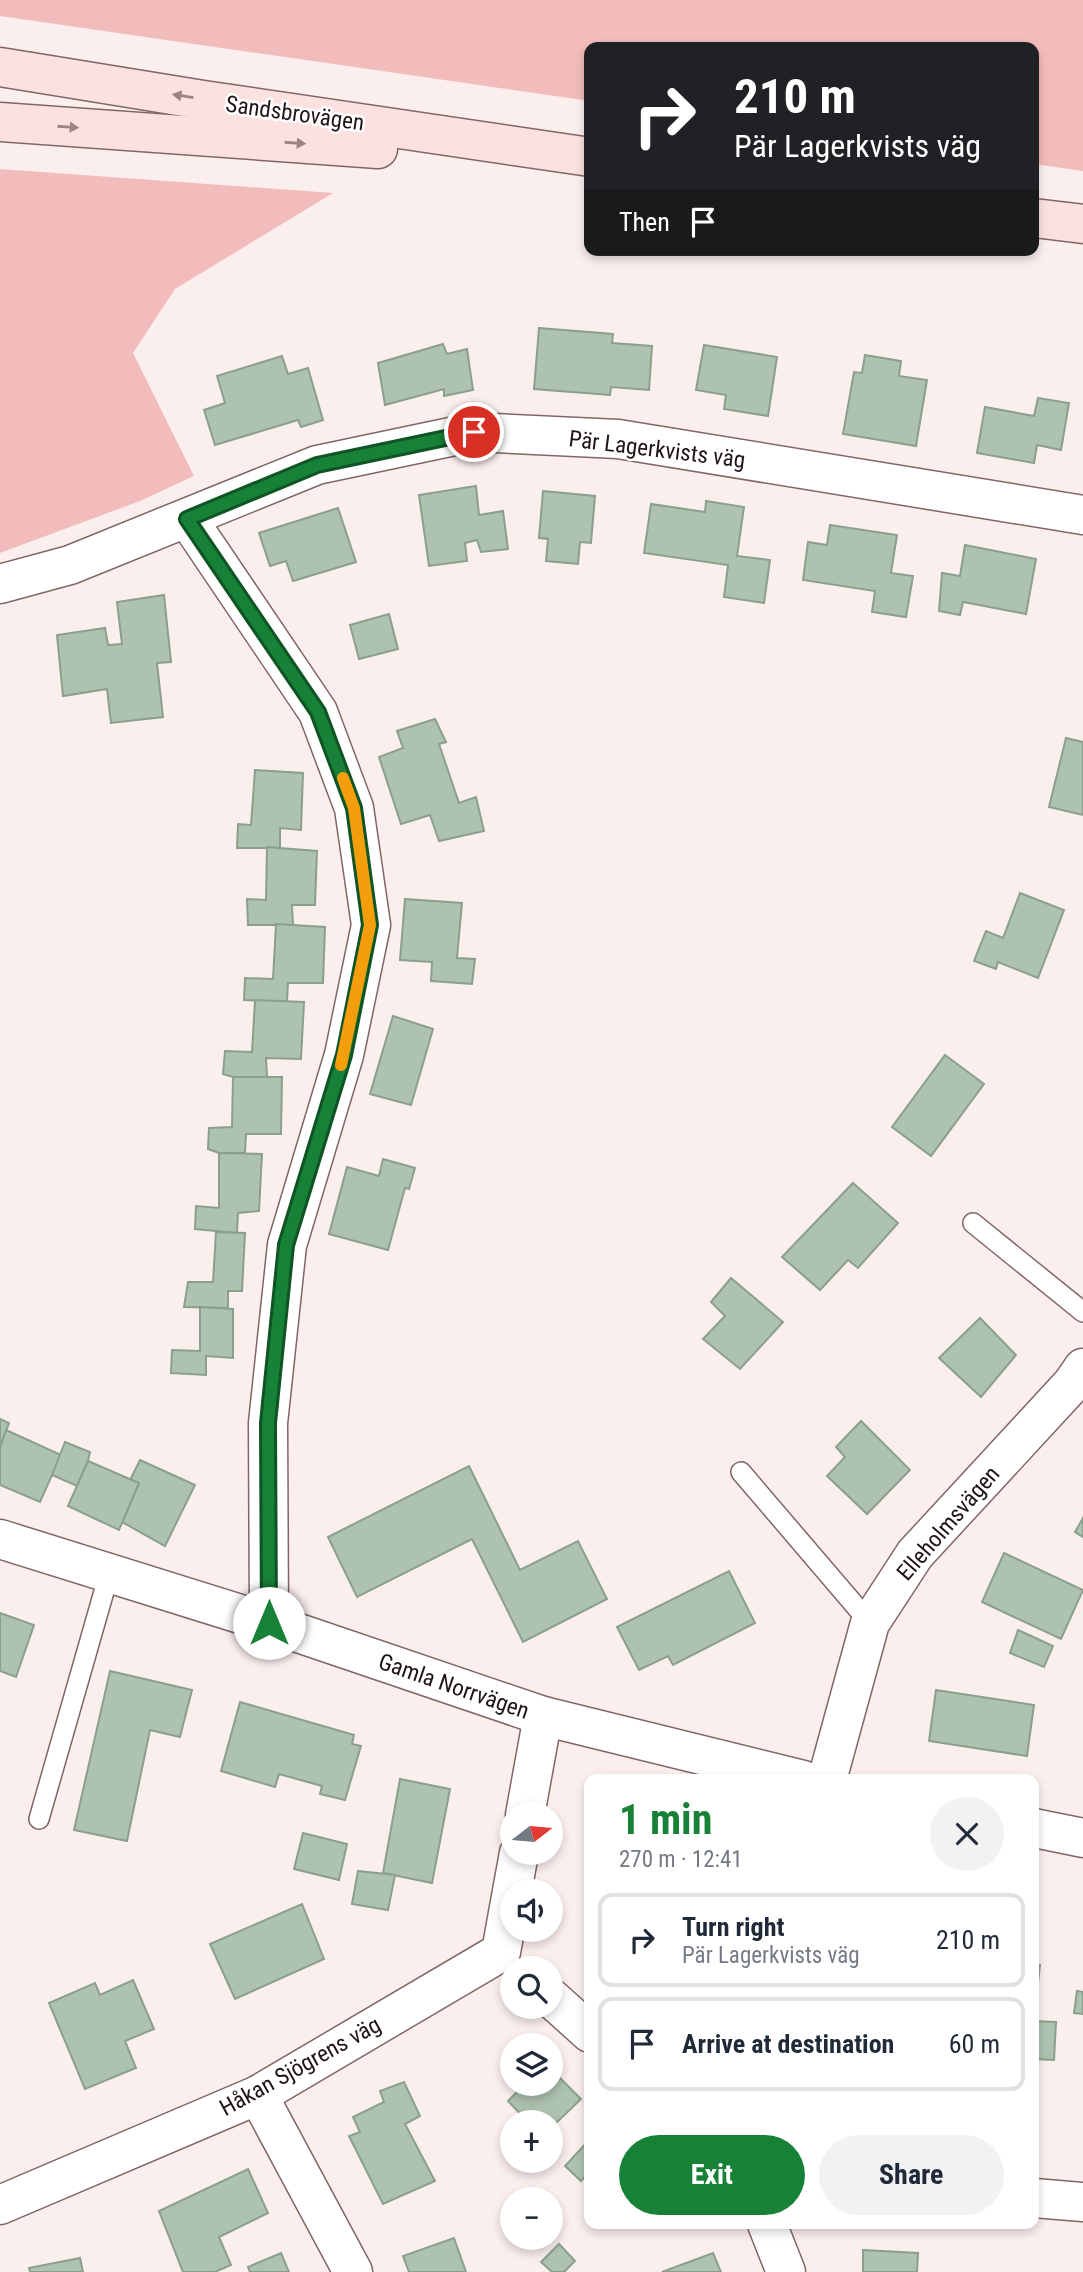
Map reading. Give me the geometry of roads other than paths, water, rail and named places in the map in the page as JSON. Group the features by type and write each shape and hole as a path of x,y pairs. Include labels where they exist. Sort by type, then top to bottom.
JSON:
{"main road":[{"name":"Sandsbrovägen","path":"0,67 584,156"},
{"name":"Sandsbrovägen","path":"0,122 584,164"},
{"path":"1039,219 1083,224"}],"street":[{"name":"Pär Lagerkvists väg","path":"0,584 70,565 317,465 474,432 618,439 1083,515"},
{"path":"187,519 318,712 354,808 370,925 344,1055 286,1245 268,1423 269,1623"},
{"name":"Elleholmsvägen","path":"829,1774 870,1623 915,1555 1082,1373"},
{"name":"Gamla Norrvägen","path":"0,1539 269,1623 543,1716 779,1774"},
{"path":"527,1802 543,1716"},
{"path":"1039,1829 1083,1838"},
{"name":"Håkan Sjögrens väg","path":"510,1956 518,1866"},
{"name":"Håkan Sjögrens väg","path":"0,2205 258,2095 500,1965"},
{"path":"563,2009 584,2028"},
{"path":"258,2095 352,2272"},
{"path":"1039,2198 1083,2202"},
{"path":"769,2229 786,2272"}],"lane":[{"path":"973,1223 1083,1312"},
{"path":"741,1472 870,1623"},
{"path":"39,1819 109,1574"}]}
